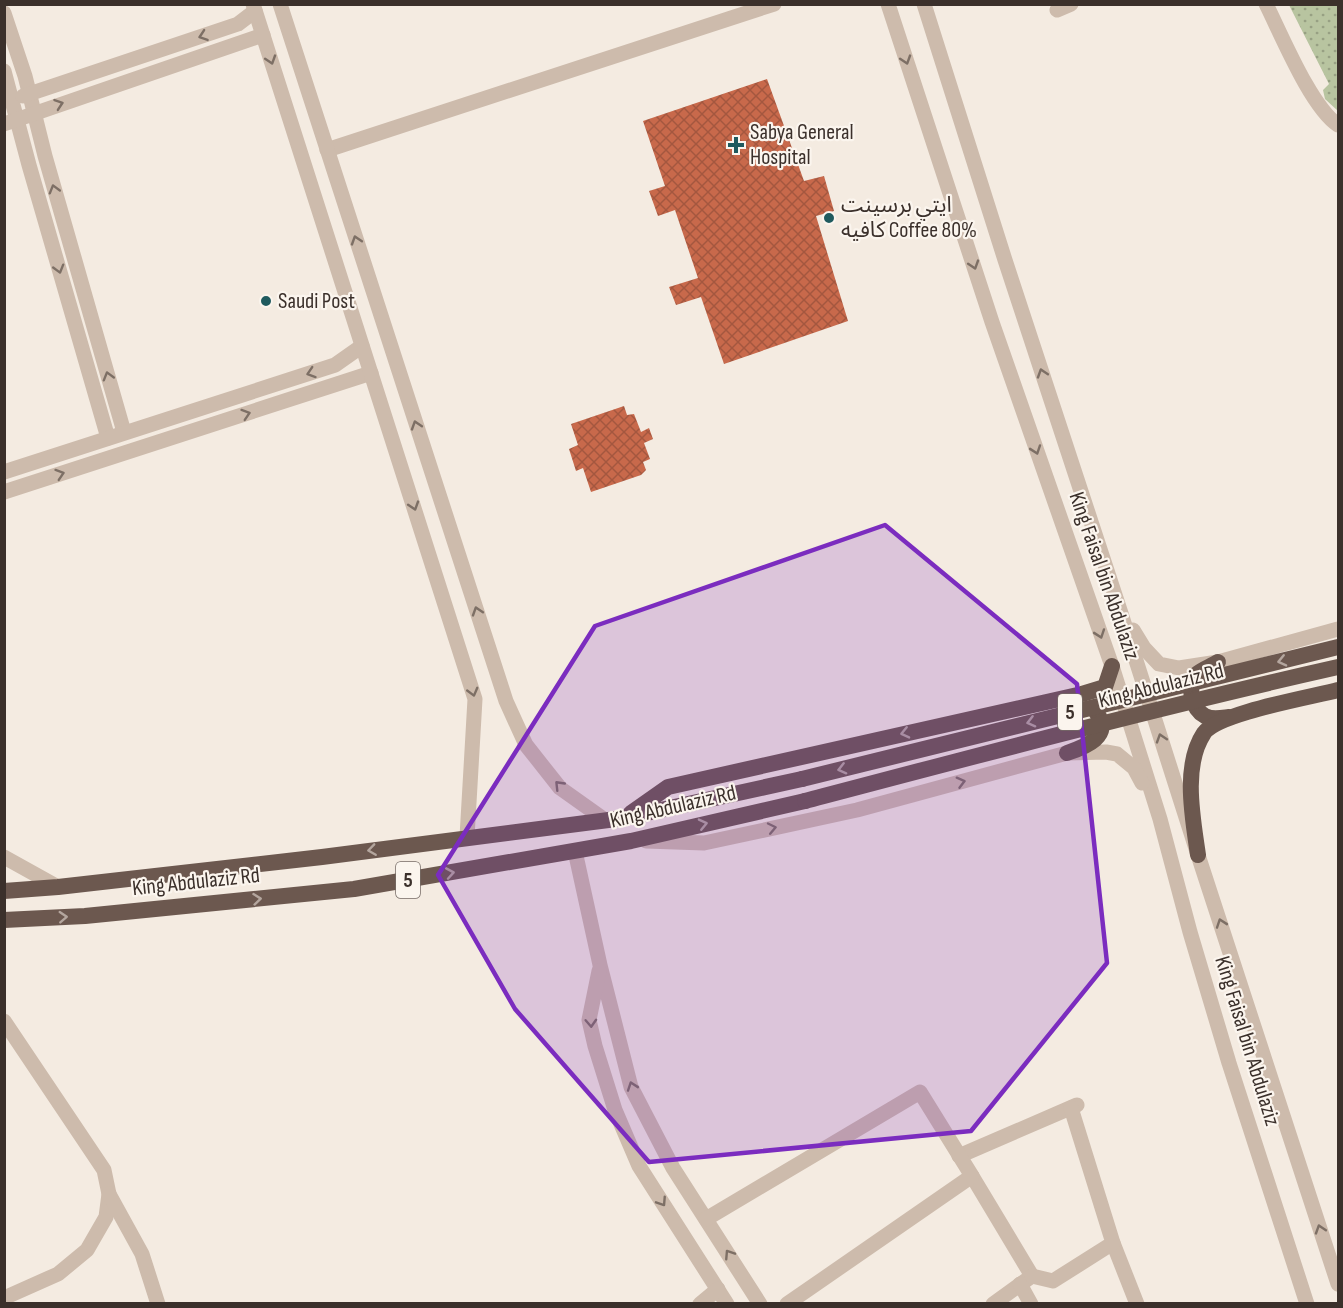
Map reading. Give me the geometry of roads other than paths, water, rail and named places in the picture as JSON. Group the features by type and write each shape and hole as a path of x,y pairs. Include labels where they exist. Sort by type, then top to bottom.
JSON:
{"highway":[{"name":"King Abdulaziz Rd","path":"4,891 322,857 624,818 802,778 1338,647"},
{"path":"1218,662 1196,675 1190,690 1196,708 1205,716 1215,719 1338,690"},
{"path":"624,818 668,787 1105,687 1112,666"},
{"name":"King Abdulaziz Rd","path":"4,920 85,916 354,889 630,841 805,801 1085,728 1338,667"},
{"path":"1058,699 1085,702 1099,716 1101,727 1100,735 1089,746 1067,753"},
{"path":"1198,855 1191,780 1196,752 1205,732 1229,717"}],"street":[{"path":"280,4 506,701 526,745 560,788 606,820"},
{"path":"327,150 774,4"},
{"name":"King Faisal bin Abdulaziz","path":"888,4 992,322 1112,666 1160,819 1190,932 1229,1063 1307,1304"},
{"name":"King Faisal bin Abdulaziz","path":"924,4 1338,1284"},
{"path":"1266,4 1312,96 1324,114 1338,125"},
{"path":"9,101 238,24 254,8 476,699 467,837"},
{"path":"4,13 30,94 45,156 124,432"},
{"path":"11,122 34,112 263,35"},
{"path":"4,71 11,122 29,165 108,438"},
{"path":"4,472 335,365 363,346"},
{"path":"4,492 371,373"},
{"path":"1119,607 1144,648 1159,664 1179,668 1218,662 1338,629"},
{"path":"630,841 704,843 857,810 1067,753 1117,754 1134,768 1160,819"},
{"path":"575,851 600,965 632,1087 673,1168 760,1304"},
{"path":"4,857 58,887"},
{"path":"600,965 589,1020 615,1110 639,1166 727,1304"},
{"path":"4,1021 104,1170 110,1194 142,1254 158,1304"},
{"path":"706,1219 920,1092 972,1176 1026,1280 1030,1304"},
{"path":"960,1156 1074,1106 1113,1243 1137,1304"},
{"path":"787,1304 972,1176"},
{"path":"4,1298 58,1274 87,1250 106,1217 110,1194"},
{"path":"993,1304 1026,1280 1053,1281 1113,1243"},
{"path":"700,1304 718,1289"}],"place":[{"name":"Sabya General Hospital","path":"736,145"},
{"name":"ايتي برسينت كافيه Coffee 80%","path":"829,218"},
{"name":"Saudi Post","path":"266,301"}]}
